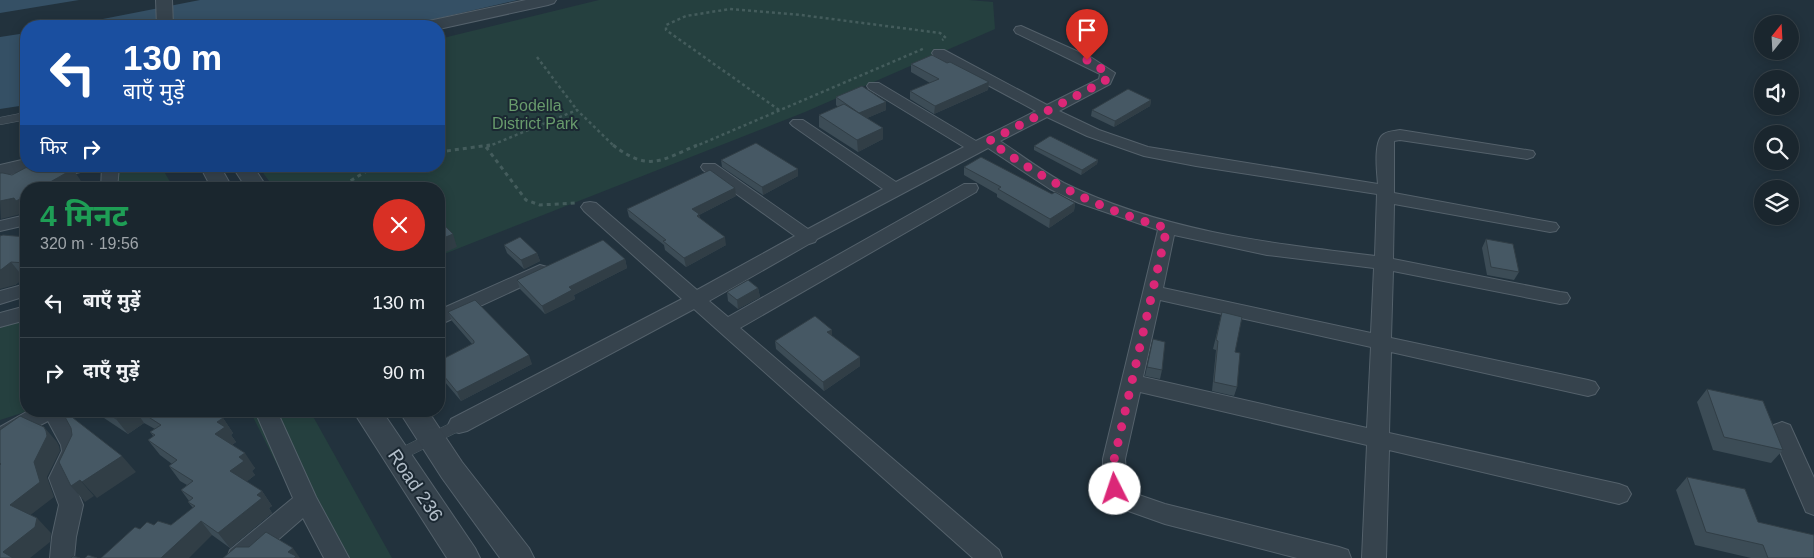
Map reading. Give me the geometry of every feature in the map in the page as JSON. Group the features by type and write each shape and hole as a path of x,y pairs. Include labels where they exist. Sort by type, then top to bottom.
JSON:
{"street":[{"path":"445,23 548,0"},
{"path":"166,20 169,1"},
{"path":"169,1 174,20"},
{"path":"459,425 695,300 895,189 1049,112 1105,81 1108,73 1087,60 1021,30"},
{"path":"936,47 1049,112 1144,151 1386,194 1550,227"},
{"path":"874,86 1063,188 1107,207 1167,228 1267,249 1384,263 1560,298"},
{"path":"798,123 895,189"},
{"path":"1374,558 1386,194 1385,142 1389,137 1400,135 1527,154"},
{"path":"0,161 20,156"},
{"path":"0,171 20,166"},
{"path":"708,167 809,238"},
{"path":"0,184 57,172"},
{"path":"726,328 970,188"},
{"path":"590,208 610,238 695,300 990,558"},
{"path":"0,226 20,221"},
{"path":"1167,228 1114,460 1115,489 1128,501 1165,514 1339,558"},
{"path":"445,315 559,262"},
{"path":"0,298 20,292"},
{"path":"1152,292 1588,388"},
{"path":"0,320 20,315"},
{"path":"1132,382 1619,494"},
{"path":"0,437 37,417"},
{"path":"56,417 72,445 73,452 60,474 60,483 71,505 64,536 62,558"},
{"path":"269,417 306,501 337,558"},
{"name":"Road 236","path":"371,417 464,558"},
{"path":"417,417 452,470 518,558"},
{"path":"1782,431 1814,505"},
{"path":"239,558 306,501"}],"lane":[{"path":"0,121 20,117"},
{"path":"396,456 459,425"}],"path":[{"path":"537,57 576,110 608,140 628,155 639,161 647,162 663,160 778,110 936,47 946,38 945,35 802,15 738,9 709,11 686,16 666,24 666,30 778,110"},
{"path":"445,151 486,147 576,110"},
{"path":"486,147 526,200 540,205 568,202 590,208"},
{"path":"349,182 365,172"}],"green space":[{"name":"Bodella District Park","path":"599,0 969,0 993,2 995,29 805,112 445,254 445,182 270,182 262,172 445,172 445,38"},
{"path":"115,172 164,172 170,182 115,182"},
{"path":"20,319 20,414 0,420 0,324"},
{"path":"253,417 313,417 392,558 324,558"}],"water":[{"path":"0,0 79,0 0,13"},
{"path":"200,0 518,0 431,20 98,20"},
{"path":"20,34 20,106 0,109 0,37"}],"building":[{"path":"932,55 989,82 935,106 910,91 939,79 911,64"},
{"path":"862,86 886,102 859,113 836,97"},
{"path":"1128,89 1151,100 1115,121 1092,110"},
{"path":"844,104 883,128 857,140 819,115"},
{"path":"1050,136 1098,160 1082,170 1034,146"},
{"path":"756,143 798,169 762,187 721,160"},
{"path":"981,157 1052,194 1055,192 1075,203 1050,219 998,189 1001,187 964,167"},
{"path":"710,170 735,188 692,209 699,214 697,216 725,237 684,258 663,241 666,240 627,209"},
{"path":"20,171 68,172 50,182 20,182 20,199 16,201 14,198 0,201 0,173 12,175"},
{"path":"445,226 453,234 445,237"},
{"path":"0,236 20,236 20,263 11,262 0,270"},
{"path":"520,237 537,253 521,260 504,245"},
{"path":"1486,239 1513,244 1519,272 1491,267"},
{"path":"603,240 625,259 569,287 572,290 542,306 517,280"},
{"path":"748,280 758,288 737,300 727,292"},
{"path":"475,300 529,355 457,392 445,377 445,358 474,343 474,341 448,312"},
{"path":"1222,312 1242,317 1235,352 1240,353 1237,387 1214,382 1218,341 1216,340"},
{"path":"815,316 832,330 827,332 860,357 823,382 775,341"},
{"path":"1153,339 1165,342 1162,370 1147,367"},
{"path":"1707,389 1763,401 1783,450 1724,437"},
{"path":"20,416 44,427 47,436 34,462 40,482 10,505 37,518 35,527 3,552 13,558 0,558 0,430"},
{"path":"65,417 72,417 122,456 82,482 80,480 71,486 59,462 72,435 71,428"},
{"path":"148,417 223,418 217,422 225,427 215,434 245,453 239,457 244,461 230,471 262,491 257,495 262,498 218,533 201,521 161,558 101,558 135,527 140,529 147,522 154,525 158,521 171,525 195,506 188,502 193,498 181,490 193,481 169,466 177,460 148,440 155,435 150,432 161,425"},
{"path":"1687,477 1745,489 1758,522 1814,535 1814,558 1768,558 1763,545 1706,532"},
{"path":"266,532 293,548 288,552 296,556 294,558 223,558 236,547 249,547"},
{"path":"88,555 97,558 85,558"}],"route":[{"path":"1087,60 1108,73 1105,81 1049,112 989,141 1027,168 1056,185 1085,199 1167,228 1114,460 1113,479 1115,489"}]}
